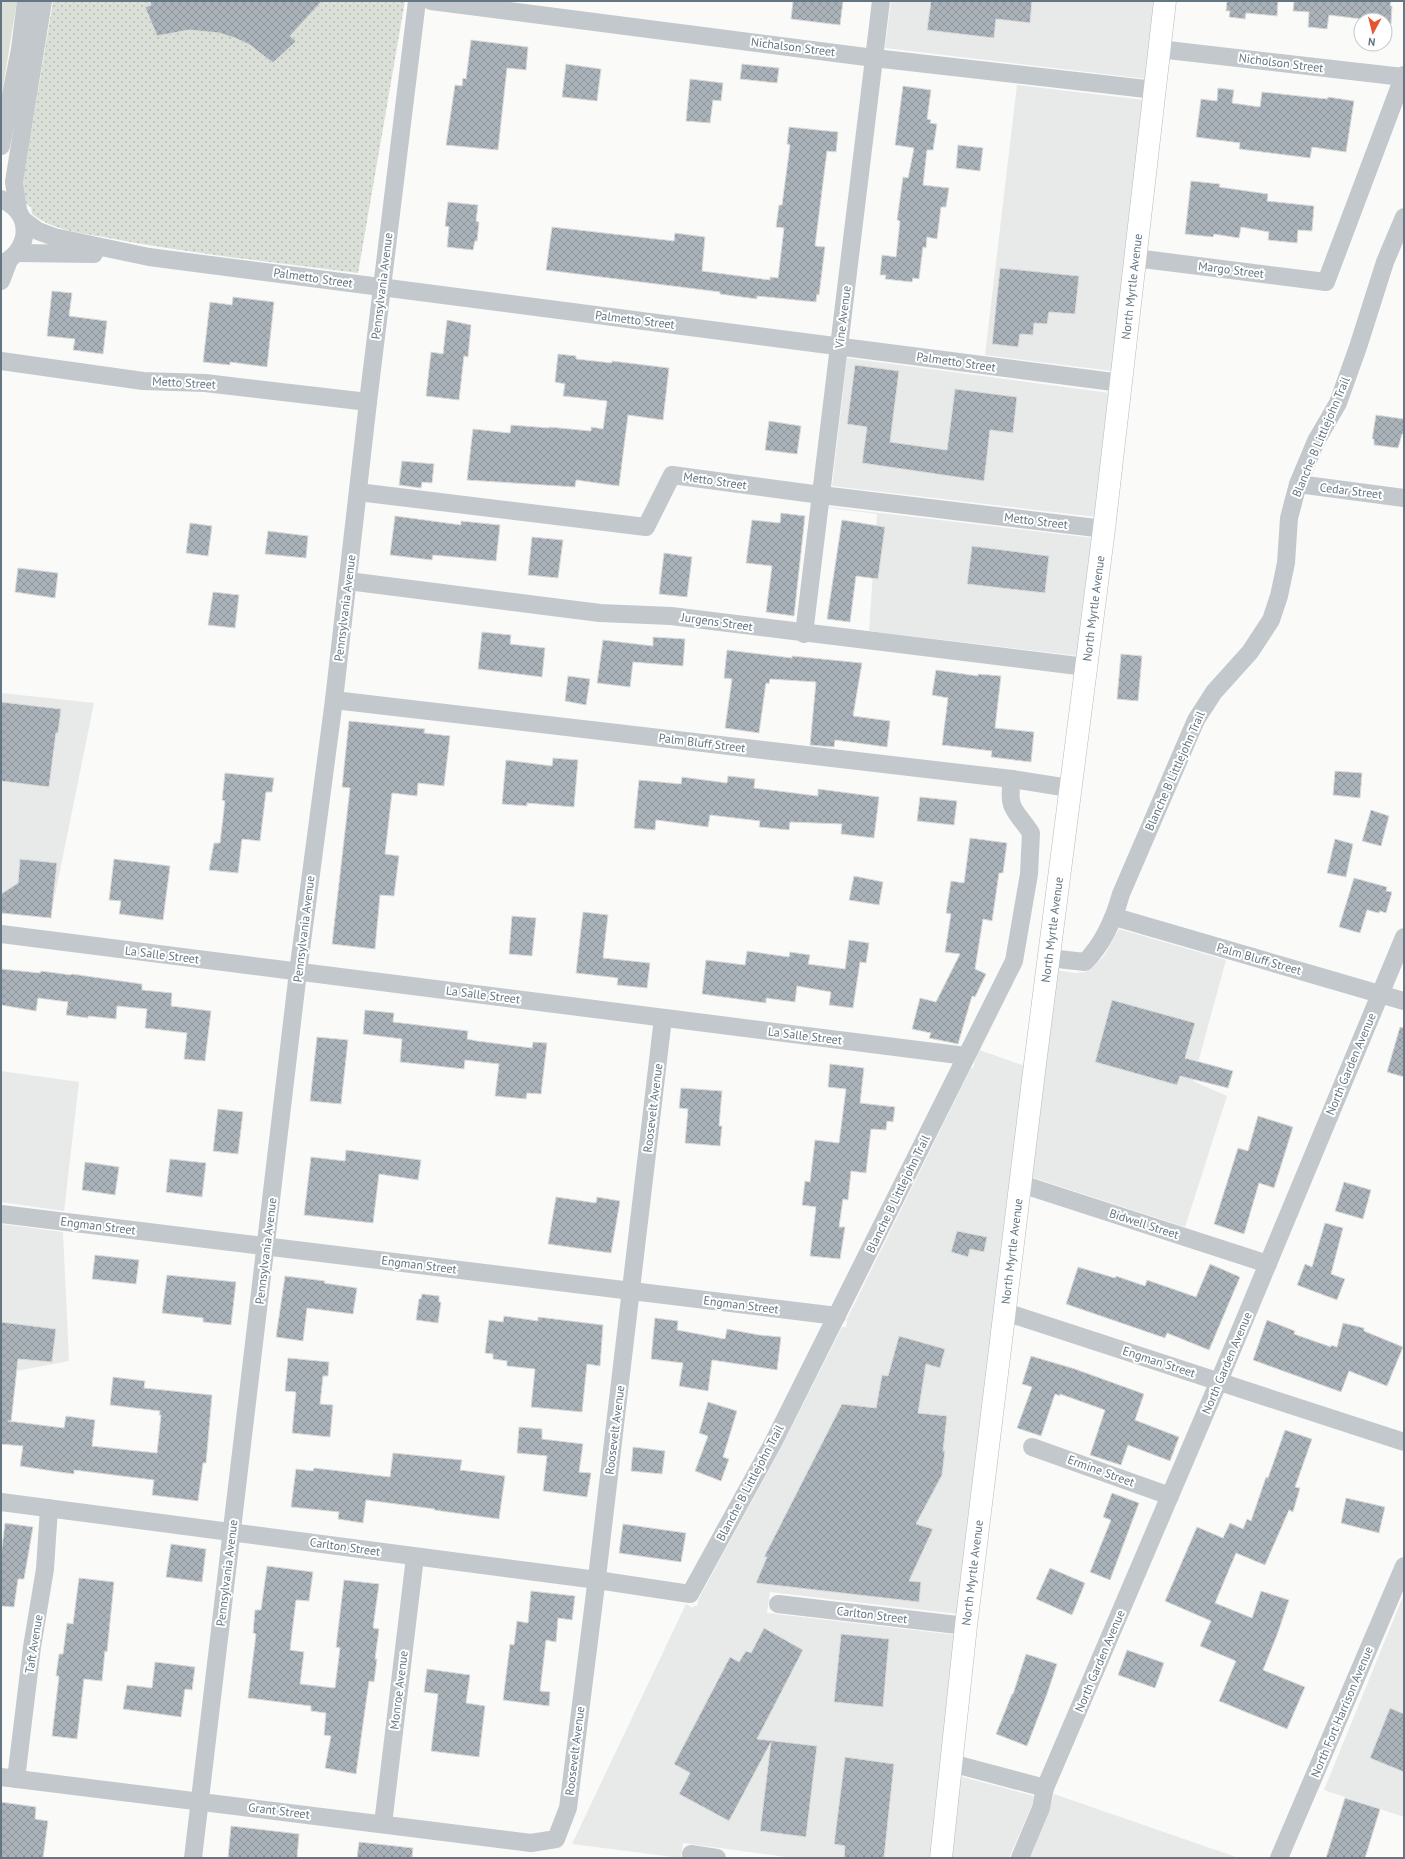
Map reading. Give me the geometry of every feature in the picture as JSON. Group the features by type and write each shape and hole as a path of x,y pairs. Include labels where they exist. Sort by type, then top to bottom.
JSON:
{"main road":[{"name":"North Myrtle Avenue","path":"941,1858 966,1626 1069,788 1104,529 1165,1"}],"street":[{"path":"1,146 20,49 26,1"},
{"path":"1,281 9,259 23,243 25,232 20,215 14,182 15,168 35,56 43,1"},
{"name":"Pennsylvania Avenue","path":"193,1858 267,1246 298,972 334,700 368,402 417,1"},
{"name":"Nichalson Street","path":"431,1 874,58 1155,90"},
{"name":"Vine Avenue","path":"804,634 881,1"},
{"name":"Nicholson Street","path":"1160,48 1404,76"},
{"name":"Margo Street","path":"1135,258 1326,282 1404,76"},
{"name":"Palmetto Street","path":"1,199 9,203 38,231 54,237 149,256 1120,384"},
{"name":"Blanche B Littlejohn Trail","path":"1049,958 1085,962 1096,951 1114,917 1121,894 1196,720 1214,692 1250,652 1271,620 1279,596 1286,563 1289,518 1298,484 1316,442 1338,402 1358,347 1385,262 1404,217"},
{"name":"Palmetto Street","path":"9,259 149,256"},
{"name":"Metto Street","path":"1,361 143,381 205,383 368,402"},
{"name":"Metto Street","path":"358,492 646,527 672,475 821,495 1104,529"},
{"name":"Cedar Street","path":"1298,484 1404,498"},
{"name":"Jurgens Street","path":"348,581 600,613 671,616 804,634 1086,667"},
{"name":"Palm Bluff Street","path":"334,700 1012,779 1069,788"},
{"name":"Blanche B Littlejohn Trail","path":"690,1594 773,1443 1014,961 1028,874 1031,833 1014,811 1010,801 1012,779"},
{"name":"Palm Bluff Street","path":"1114,917 1404,1001"},
{"name":"La Salle Street","path":"1,934 966,1056"},
{"name":"North Garden Avenue","path":"1020,1858 1041,1808 1045,1788 1219,1382 1404,936"},
{"name":"Roosevelt Avenue","path":"556,1839 568,1808 597,1580 663,1018"},
{"name":"Bidwell Street","path":"1021,1184 1268,1264"},
{"name":"Engman Street","path":"1,1214 837,1316"},
{"name":"Engman Street","path":"1005,1312 1404,1442"},
{"name":"Ermine Street","path":"1032,1447 1170,1496"},
{"name":"Carlton Street","path":"1,1502 597,1580 690,1594"},
{"name":"Taft Avenue","path":"8,1778 45,1569 49,1508"},
{"name":"Monroe Avenue","path":"383,1824 415,1557"},
{"name":"North Fort Harrison Avenue","path":"1279,1858 1404,1566"},
{"name":"Carlton Street","path":"778,1604 966,1626"},
{"path":"951,1763 1045,1788"},
{"name":"Grant Street","path":"8,1778 531,1843 556,1839"},
{"path":"691,1854 717,1858"}],"shaded area":[{"path":"1,1 17,1 1,100"},
{"path":"53,1 405,1 358,273 202,253 89,235 59,228 32,214 31,207 26,204 23,181"},
{"path":"891,1 1155,1 1147,79 885,48"},
{"path":"1017,85 1144,100 1112,371 985,355"},
{"path":"847,358 1110,393 1096,517 832,486"},
{"path":"829,507 1093,538 1078,656 869,631 877,514"},
{"path":"1,693 94,703 52,910 1,905"},
{"path":"1119,929 1226,960 1193,1081 1227,1096 1185,1227 1031,1177 1057,970 1075,973 1085,972 1091,969 1104,956"},
{"path":"979,1050 1025,1066 958,1614 770,1592 767,1613 956,1635 931,1858 794,1858 683,1843 681,1858 572,1844 686,1604 693,1608 694,1606 697,1606 699,1598 781,1448 842,1327 846,1327 847,1319 971,1068 973,1068"},
{"path":"1,1071 79,1082 64,1211 1,1202"},
{"path":"1,1224 63,1232 69,1361 1,1374"},
{"path":"1404,1594 1404,1817 1324,1790"},
{"path":"959,1776 1034,1796 1032,1805 1009,1858 950,1858"},
{"path":"1054,1794 1239,1858 1030,1858 1049,1812"}],"building":[{"path":"150,1 322,1 290,36 296,41 273,63 250,45 219,33 189,30 157,36 145,7 151,5"},
{"path":"793,1 843,1 840,25 791,19"},
{"path":"931,1 1032,1 1030,23 996,19 994,38 927,30"},
{"path":"1227,1 1278,1 1277,16 1246,13 1245,19 1229,17 1230,11 1226,11"},
{"path":"1294,1 1391,1 1390,6 1392,6 1392,12 1353,12 1353,18 1329,15 1327,29 1308,27 1309,12 1293,11"},
{"path":"471,40 528,47 526,70 507,68 498,150 446,145 455,85 462,86 463,78 466,79"},
{"path":"566,64 601,69 597,101 562,97"},
{"path":"742,64 779,68 777,83 740,79"},
{"path":"690,79 723,83 721,101 713,100 710,123 686,121"},
{"path":"903,86 931,90 927,119 931,120 930,123 937,124 933,150 927,150 923,185 949,188 946,207 941,207 937,239 927,237 926,248 923,247 919,279 913,278 912,282 885,279 886,275 880,275 882,255 896,257 900,221 897,220 903,177 908,178 914,148 895,145"},
{"path":"1218,88 1234,90 1232,103 1260,107 1262,92 1327,99 1328,97 1354,101 1346,152 1312,147 1310,158 1239,149 1240,143 1196,137 1201,99 1217,101"},
{"path":"789,127 838,132 836,152 827,151 815,246 825,247 819,295 817,294 816,302 757,296 757,299 720,294 720,292 546,270 552,227 674,241 675,233 705,237 702,271 770,280 770,277 778,278 784,228 776,227 779,205 782,205 790,145 787,144"},
{"path":"958,145 983,148 980,171 956,168"},
{"path":"1191,181 1220,184 1219,187 1268,194 1267,201 1314,206 1312,231 1298,230 1297,243 1268,240 1269,232 1241,227 1239,238 1214,234 1213,237 1185,234"},
{"path":"448,202 478,205 476,221 479,222 477,241 475,241 473,250 447,247 449,227 445,226"},
{"path":"1000,268 1079,276 1075,314 1049,312 1047,324 1034,323 1033,335 1020,334 1018,347 992,344"},
{"path":"52,291 72,293 69,316 107,321 103,354 73,350 75,339 47,336"},
{"path":"233,297 274,302 267,367 230,362 230,365 203,362 210,302 232,305"},
{"path":"447,320 471,325 468,357 464,356 459,400 426,396 431,352 443,354"},
{"path":"558,354 576,356 576,359 612,363 612,361 669,368 663,420 628,415 619,486 576,480 575,487 467,480 473,429 510,433 511,425 591,431 591,427 603,429 607,401 563,396 565,384 555,382"},
{"path":"855,365 899,371 890,442 947,450 955,389 1017,397 1013,433 990,430 984,481 862,463 867,427 847,424"},
{"path":"1376,415 1404,419 1404,434 1402,434 1398,448 1374,445 1374,439 1372,439"},
{"path":"769,421 801,426 797,454 765,450"},
{"path":"402,461 434,464 432,483 422,482 421,488 399,485"},
{"path":"781,513 805,516 794,616 766,612 772,566 746,563 752,520 780,523"},
{"path":"395,516 461,525 461,521 500,525 496,561 433,555 432,560 390,555"},
{"path":"842,520 885,527 878,579 856,576 850,622 827,619"},
{"path":"190,523 212,526 208,556 186,553"},
{"path":"268,531 308,536 306,558 265,554"},
{"path":"532,537 563,540 558,578 528,575"},
{"path":"972,546 1049,556 1045,593 967,584"},
{"path":"664,553 692,557 687,597 659,594"},
{"path":"18,568 58,573 55,598 15,592"},
{"path":"213,592 239,595 235,628 208,625"},
{"path":"482,632 511,635 510,644 545,648 542,677 478,669"},
{"path":"653,637 685,639 683,666 633,662 630,687 597,683 603,640 653,646"},
{"path":"727,650 792,658 792,656 862,663 853,716 890,721 887,747 835,740 834,747 810,745 816,682 770,679 769,684 766,683 759,733 725,728 732,679 724,678"},
{"path":"1121,654 1142,656 1138,701 1117,699"},
{"path":"936,670 978,676 978,674 1001,676 995,728 1034,732 1031,762 991,757 992,751 942,745 948,698 932,695"},
{"path":"568,676 590,679 586,705 565,701"},
{"path":"1,702 61,709 58,733 56,733 49,787 1,781"},
{"path":"349,721 425,729 424,733 450,736 444,786 418,783 417,796 392,793 385,854 399,856 394,896 380,895 375,949 332,944 350,788 342,787"},
{"path":"553,758 578,760 574,807 527,803 527,806 502,804 506,760 552,766"},
{"path":"1335,771 1362,773 1360,798 1333,795"},
{"path":"225,773 274,778 272,792 266,792 260,841 242,839 238,873 209,870 214,843 220,843 225,801 222,800"},
{"path":"728,776 755,779 754,788 818,796 818,789 879,797 874,838 841,834 842,824 790,822 789,830 759,827 760,821 710,815 708,827 656,820 655,830 634,828 639,780 681,784 682,777 727,783"},
{"path":"920,797 957,801 954,825 917,821"},
{"path":"1371,810 1389,816 1381,846 1362,841"},
{"path":"970,838 1007,843 1003,873 999,873 992,921 983,919 975,969 986,974 975,997 972,996 958,1044 929,1038 931,1033 912,1029 920,998 936,1002 960,954 945,952 951,914 946,913 951,881 964,883"},
{"path":"1335,839 1353,844 1346,877 1327,873"},
{"path":"20,859 57,863 51,918 1,913 1,894 18,883"},
{"path":"114,859 170,866 163,920 119,914 121,901 109,900"},
{"path":"854,876 883,882 879,905 849,900"},
{"path":"1354,878 1387,887 1386,891 1392,892 1386,913 1367,910 1360,933 1339,927"},
{"path":"583,912 608,915 603,958 650,963 647,988 617,985 618,978 576,973"},
{"path":"512,916 536,918 532,956 509,954"},
{"path":"849,940 869,943 866,963 860,962 853,1008 829,1005 831,992 797,986 795,1002 766,998 766,1003 702,994 706,960 745,965 747,951 789,957 790,952 810,955 808,964 845,969"},
{"path":"1,969 40,973 41,971 72,974 142,984 142,990 172,993 171,1006 211,1011 205,1061 184,1059 187,1033 145,1028 147,1009 117,1006 116,1019 88,1016 88,1018 66,1015 68,1002 38,998 36,1011 1,1005"},
{"path":"1112,1000 1195,1023 1185,1058 1233,1071 1228,1088 1180,1076 1177,1085 1095,1062"},
{"path":"365,1010 394,1013 393,1022 468,1031 467,1039 477,1041 532,1048 533,1042 547,1043 541,1094 527,1093 526,1099 495,1096 499,1064 465,1060 464,1069 400,1062 402,1039 363,1034"},
{"path":"1400,1027 1404,1028 1404,1077 1387,1072"},
{"path":"317,1037 348,1040 341,1104 310,1101"},
{"path":"830,1064 864,1068 860,1103 895,1107 893,1122 887,1121 886,1130 871,1129 866,1173 851,1171 848,1200 843,1199 839,1227 845,1227 840,1259 810,1256 816,1207 802,1205 805,1181 810,1182 815,1140 839,1143 846,1089 828,1087"},
{"path":"681,1088 722,1091 719,1126 722,1126 720,1146 685,1143 688,1109 679,1108"},
{"path":"218,1109 243,1112 238,1154 213,1151"},
{"path":"1258,1116 1293,1127 1274,1188 1259,1183 1244,1234 1214,1224 1238,1148 1248,1151"},
{"path":"346,1150 421,1160 418,1180 379,1174 373,1223 304,1215 311,1157 345,1161"},
{"path":"170,1159 206,1163 202,1197 166,1192"},
{"path":"85,1162 119,1167 115,1195 82,1190"},
{"path":"1344,1182 1371,1190 1363,1219 1335,1211"},
{"path":"556,1197 596,1203 597,1197 620,1201 611,1253 548,1244"},
{"path":"1325,1223 1343,1228 1331,1274 1345,1279 1337,1300 1297,1285 1305,1264 1312,1267"},
{"path":"957,1231 987,1237 984,1252 970,1249 968,1257 951,1252"},
{"path":"95,1255 139,1260 136,1284 92,1279"},
{"path":"1210,1264 1240,1277 1209,1350 1167,1333 1165,1338 1066,1304 1078,1267 1115,1278 1116,1276 1145,1286 1147,1280 1196,1297"},
{"path":"167,1275 236,1282 231,1325 203,1322 203,1318 162,1313"},
{"path":"285,1276 325,1281 324,1283 357,1288 353,1314 307,1308 303,1341 276,1337"},
{"path":"422,1294 439,1296 439,1302 441,1302 438,1323 416,1320 419,1299 421,1299"},
{"path":"504,1316 538,1321 538,1317 603,1325 600,1366 587,1364 582,1412 531,1407 535,1369 507,1366 507,1361 493,1359 493,1354 485,1353 489,1320 503,1322"},
{"path":"655,1318 678,1321 677,1330 725,1339 727,1329 759,1335 781,1337 777,1370 712,1360 708,1391 679,1386 683,1363 651,1359"},
{"path":"1267,1320 1295,1331 1294,1334 1331,1347 1331,1345 1337,1347 1343,1323 1364,1328 1364,1331 1403,1347 1387,1386 1349,1371 1341,1392 1253,1360"},
{"path":"1,1322 56,1329 52,1362 18,1359 11,1421 64,1428 66,1416 95,1420 92,1446 157,1453 161,1415 159,1415 160,1411 110,1405 113,1377 145,1381 144,1388 212,1395 206,1463 203,1463 198,1501 152,1495 154,1480 74,1470 74,1474 20,1466 23,1446 1,1444"},
{"path":"899,1336 945,1349 940,1368 926,1364 918,1413 947,1416 942,1475 916,1524 933,1529 909,1581 921,1582 919,1602 756,1583 767,1557 764,1557 842,1404 876,1408 882,1375 888,1376"},
{"path":"1031,1356 1075,1369 1144,1394 1135,1420 1179,1437 1170,1461 1128,1445 1121,1465 1090,1455 1105,1410 1060,1394 1060,1396 1055,1394 1041,1436 1017,1428 1032,1387 1022,1384"},
{"path":"288,1358 329,1362 328,1376 323,1376 320,1404 333,1405 330,1437 292,1433 296,1392 285,1391"},
{"path":"708,1402 737,1411 723,1457 729,1459 721,1481 695,1471 708,1436 699,1433"},
{"path":"519,1427 542,1429 542,1439 583,1444 579,1472 591,1473 587,1497 543,1491 547,1456 517,1453"},
{"path":"1285,1430 1312,1439 1295,1487 1300,1488 1293,1512 1289,1510 1265,1565 1236,1553 1215,1603 1252,1618 1261,1591 1289,1600 1263,1670 1305,1687 1287,1729 1219,1701 1236,1661 1200,1646 1211,1621 1165,1601 1197,1527 1223,1538 1230,1523 1243,1529 1247,1519 1251,1521 1266,1477 1268,1478"},
{"path":"633,1447 665,1451 662,1474 631,1471"},
{"path":"393,1453 462,1460 460,1470 505,1476 499,1519 366,1500 363,1523 338,1519 339,1512 291,1507 296,1469 313,1471 314,1468 390,1477"},
{"path":"1112,1493 1139,1503 1110,1580 1090,1572 1111,1520 1103,1517"},
{"path":"1346,1498 1385,1507 1379,1533 1341,1523"},
{"path":"5,1523 33,1527 24,1579 18,1579 14,1607 1,1606 1,1555"},
{"path":"623,1524 686,1533 681,1562 619,1553"},
{"path":"171,1544 206,1549 202,1582 166,1577"},
{"path":"267,1566 313,1572 309,1601 296,1600 290,1650 304,1652 300,1684 335,1688 340,1648 336,1647 344,1580 379,1584 373,1628 379,1629 375,1659 377,1659 374,1682 369,1681 356,1774 325,1768 331,1736 324,1735 326,1713 311,1711 311,1706 248,1698 256,1634 253,1633 255,1610 261,1610"},
{"path":"1050,1568 1085,1583 1072,1615 1036,1599"},
{"path":"79,1578 114,1582 107,1652 105,1651 102,1681 84,1679 77,1739 52,1736 59,1676 56,1676 59,1654 63,1654 67,1623 73,1624"},
{"path":"531,1591 575,1596 572,1620 558,1618 556,1642 546,1640 540,1691 550,1692 549,1706 503,1700 510,1644 514,1645 517,1621 528,1623"},
{"path":"764,1628 803,1650 757,1739 817,1746 806,1837 760,1831 771,1742 729,1821 679,1794 690,1773 674,1764 730,1657 739,1662 746,1651 751,1653"},
{"path":"841,1634 889,1639 883,1707 834,1702"},
{"path":"1127,1650 1164,1663 1155,1688 1118,1675"},
{"path":"1026,1654 1057,1664 1027,1746 996,1734 1013,1694"},
{"path":"155,1662 195,1667 192,1690 185,1689 181,1717 123,1709 127,1685 152,1688"},
{"path":"427,1669 470,1675 466,1703 485,1706 479,1757 431,1751 438,1694 424,1692"},
{"path":"1390,1708 1404,1714 1404,1772 1370,1758"},
{"path":"845,1757 894,1764 884,1858 844,1858 845,1846 834,1844"},
{"path":"1345,1798 1380,1809 1365,1858 1326,1858"},
{"path":"1,1802 36,1807 35,1819 48,1821 43,1858 1,1858"},
{"path":"231,1826 299,1834 297,1858 228,1858"},
{"path":"359,1842 413,1848 412,1858 357,1858"}]}
